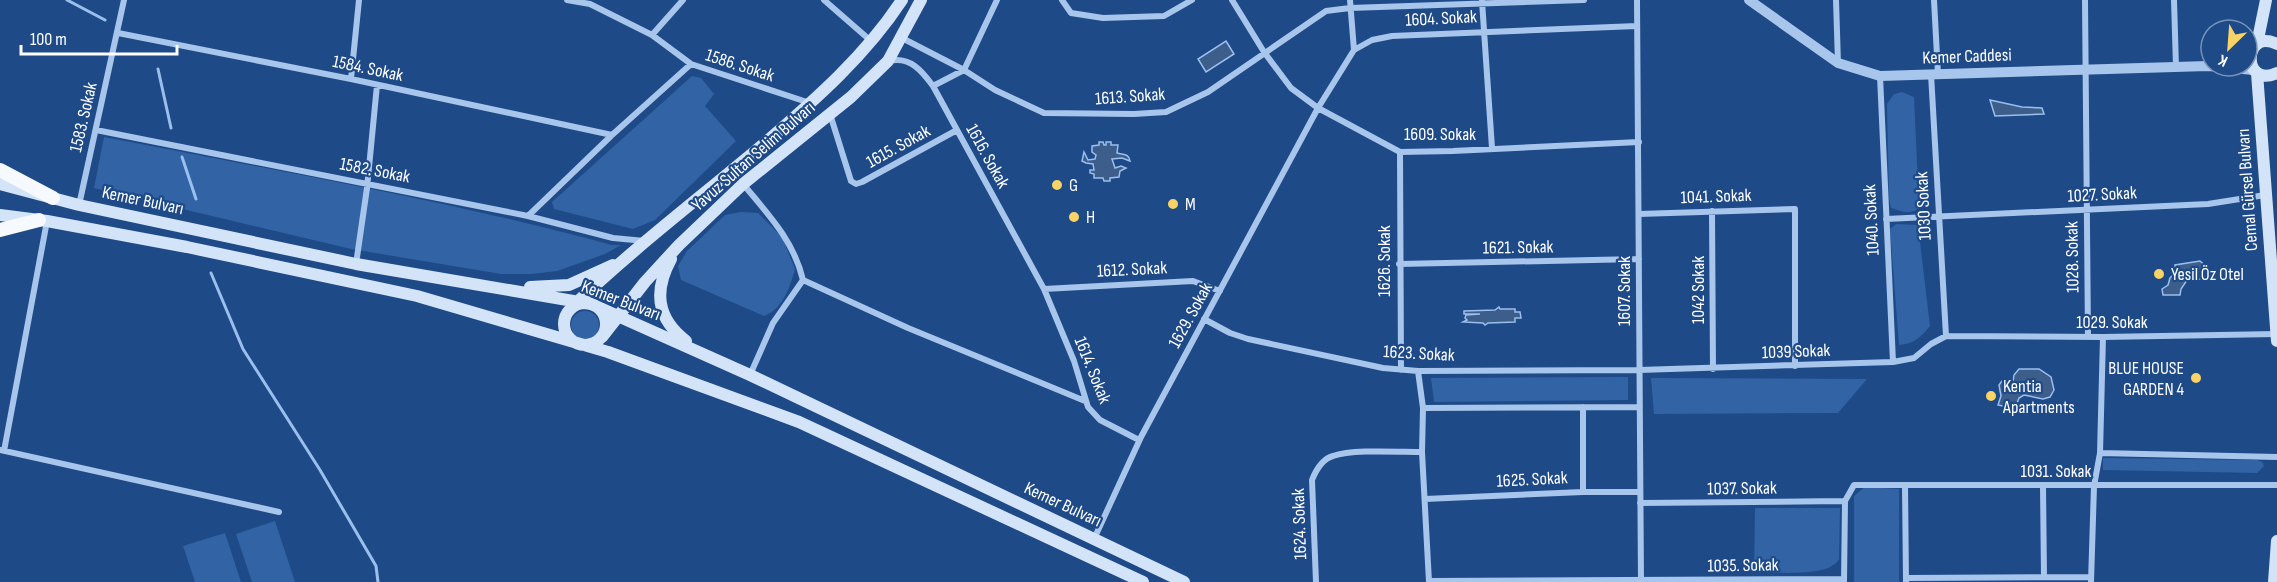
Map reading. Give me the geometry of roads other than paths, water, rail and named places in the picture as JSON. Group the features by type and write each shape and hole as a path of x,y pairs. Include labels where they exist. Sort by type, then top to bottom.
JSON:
{"highway":[{"path":"0,170 53,198"},
{"path":"0,230 43,221"}],"main road":[{"name":"Yavuz Sultan Selim Bulvarı","path":"574,305 811,103 872,41 902,0"},
{"name":"Yavuz Sultan Selim Bulvarı","path":"602,337 645,282 679,245 743,184 830,114 888,61 921,0"},
{"path":"2259,25 2266,0"},
{"path":"2259,46 2266,41 2276,41"},
{"path":"2259,72 2267,76 2277,73"},
{"name":"Cemal Gürsel Bulvarı","path":"2257,78 2277,341"},
{"name":"Kemer Bulvarı","path":"0,184 79,205 356,264 507,288 574,305 591,304 750,375 1185,582"},
{"name":"Kemer Bulvarı","path":"0,215 198,249 417,296 639,363 799,422 1143,582"},
{"path":"679,245 660,284 661,304 665,317 674,332 703,355"},
{"path":"507,288 569,285 627,258"},
{"path":"574,305 566,314 564,328 567,335 578,344 591,344 602,337 605,331 605,317 597,307 591,304"},
{"path":"2274,582 2277,540"}],"street":[{"name":"1583. Sokak","path":"79,205 124,0"},
{"path":"351,79 359,0"},
{"name":"1586. Sokak","path":"567,0 590,2 652,35 691,64 811,103"},
{"path":"652,35 683,0"},
{"path":"824,0 872,41"},
{"path":"933,86 964,70 997,0"},
{"path":"1062,0 1071,13 1103,18 1164,16 1192,0"},
{"name":"1609. Sokak","path":"1232,0 1264,52 1291,88 1318,108 1400,152 1640,142"},
{"path":"1318,108 1354,50 1350,0"},
{"name":"1613. Sokak","path":"902,38 964,70 995,90 1044,113 1134,114 1166,112 1208,92 1326,11 1482,2 1584,0"},
{"name":"1607. Sokak","path":"1637,0 1640,142 1638,407 1641,582"},
{"name":"Kemer Caddesi","path":"1749,0 1838,63 1880,76 2199,66"},
{"path":"1836,0 1838,63"},
{"name":"1030 Sokak","path":"1934,0 1939,216 1946,336"},
{"name":"1028. Sokak","path":"2085,0 2088,337"},
{"path":"2174,0 2176,67"},
{"path":"1482,2 1492,148"},
{"name":"1604. Sokak","path":"1354,50 1372,40 1392,36 1637,26"},
{"name":"1584. Sokak","path":"118,33 351,79 612,135"},
{"name":"1616. Sokak","path":"888,61 907,60 923,73 933,86 1044,289"},
{"path":"528,216 612,135 691,64"},
{"name":"1040. Sokak","path":"1880,76 1893,362"},
{"path":"356,264 377,85"},
{"name":"1629. Sokak","path":"1094,539 1139,440 1318,108"},
{"name":"1615. Sokak","path":"830,114 852,181 856,184 957,130"},
{"name":"1582. Sokak","path":"96,130 528,216 613,238 648,241"},
{"name":"1626. Sokak","path":"1400,152 1401,370"},
{"path":"743,184 788,241 799,264 803,280 773,323 750,375"},
{"name":"1027. Sokak","path":"1886,219 2208,204 2265,195"},
{"name":"1041. Sokak","path":"1639,214 1795,209 1795,366"},
{"name":"1042 Sokak","path":"1712,211 1713,369"},
{"path":"43,221 2,450 279,512"},
{"name":"1621. Sokak","path":"1399,264 1639,259"},
{"path":"803,280 908,328 1086,401"},
{"name":"1612. Sokak","path":"1044,289 1193,281 1220,291"},
{"name":"1614. Sokak","path":"1044,289 1074,361 1091,411 1100,420 1139,440"},
{"name":"1623. Sokak","path":"1204,320 1248,339 1315,355 1401,370 1639,370"},
{"name":"1029. Sokak","path":"1946,336 2103,337 2277,334"},
{"name":"1039 Sokak","path":"1639,370 1893,362 1914,358 1931,344 1946,336"},
{"path":"1905,485 1906,580 2044,577 2091,580 2094,486 2100,453 2103,337"},
{"path":"1418,371 1423,408 1422,452 1429,582"},
{"path":"1583,407 1583,492"},
{"path":"1423,408 1638,407"},
{"name":"1624. Sokak","path":"1316,582 1312,480 1319,466 1331,456 1351,453 1422,452"},
{"path":"2100,453 2277,457"},
{"name":"1031. Sokak","path":"1845,501 1854,485 1865,483 2043,486 2277,484"},
{"path":"2043,486 2044,577"},
{"name":"1625. Sokak","path":"1425,499 1583,492 1639,492"},
{"path":"1844,581 1845,501"},
{"name":"1037. Sokak","path":"1640,504 1845,501"},
{"name":"1035. Sokak","path":"1429,582 1844,581"}],"waterway":[{"path":"67,0 105,20"},
{"path":"158,69 171,128"},
{"path":"182,157 196,199"},
{"path":"211,273 243,349 320,470 376,566 378,582"}],"place":[{"name":"G","path":"1057,185"},
{"name":"M","path":"1173,204"},
{"name":"H","path":"1074,217"},
{"name":"Yesil Öz Otel","path":"2159,274"},
{"name":"BLUE HOUSE GARDEN 4","path":"2196,378"},
{"name":"Kentia Apartments","path":"1991,396"}]}
